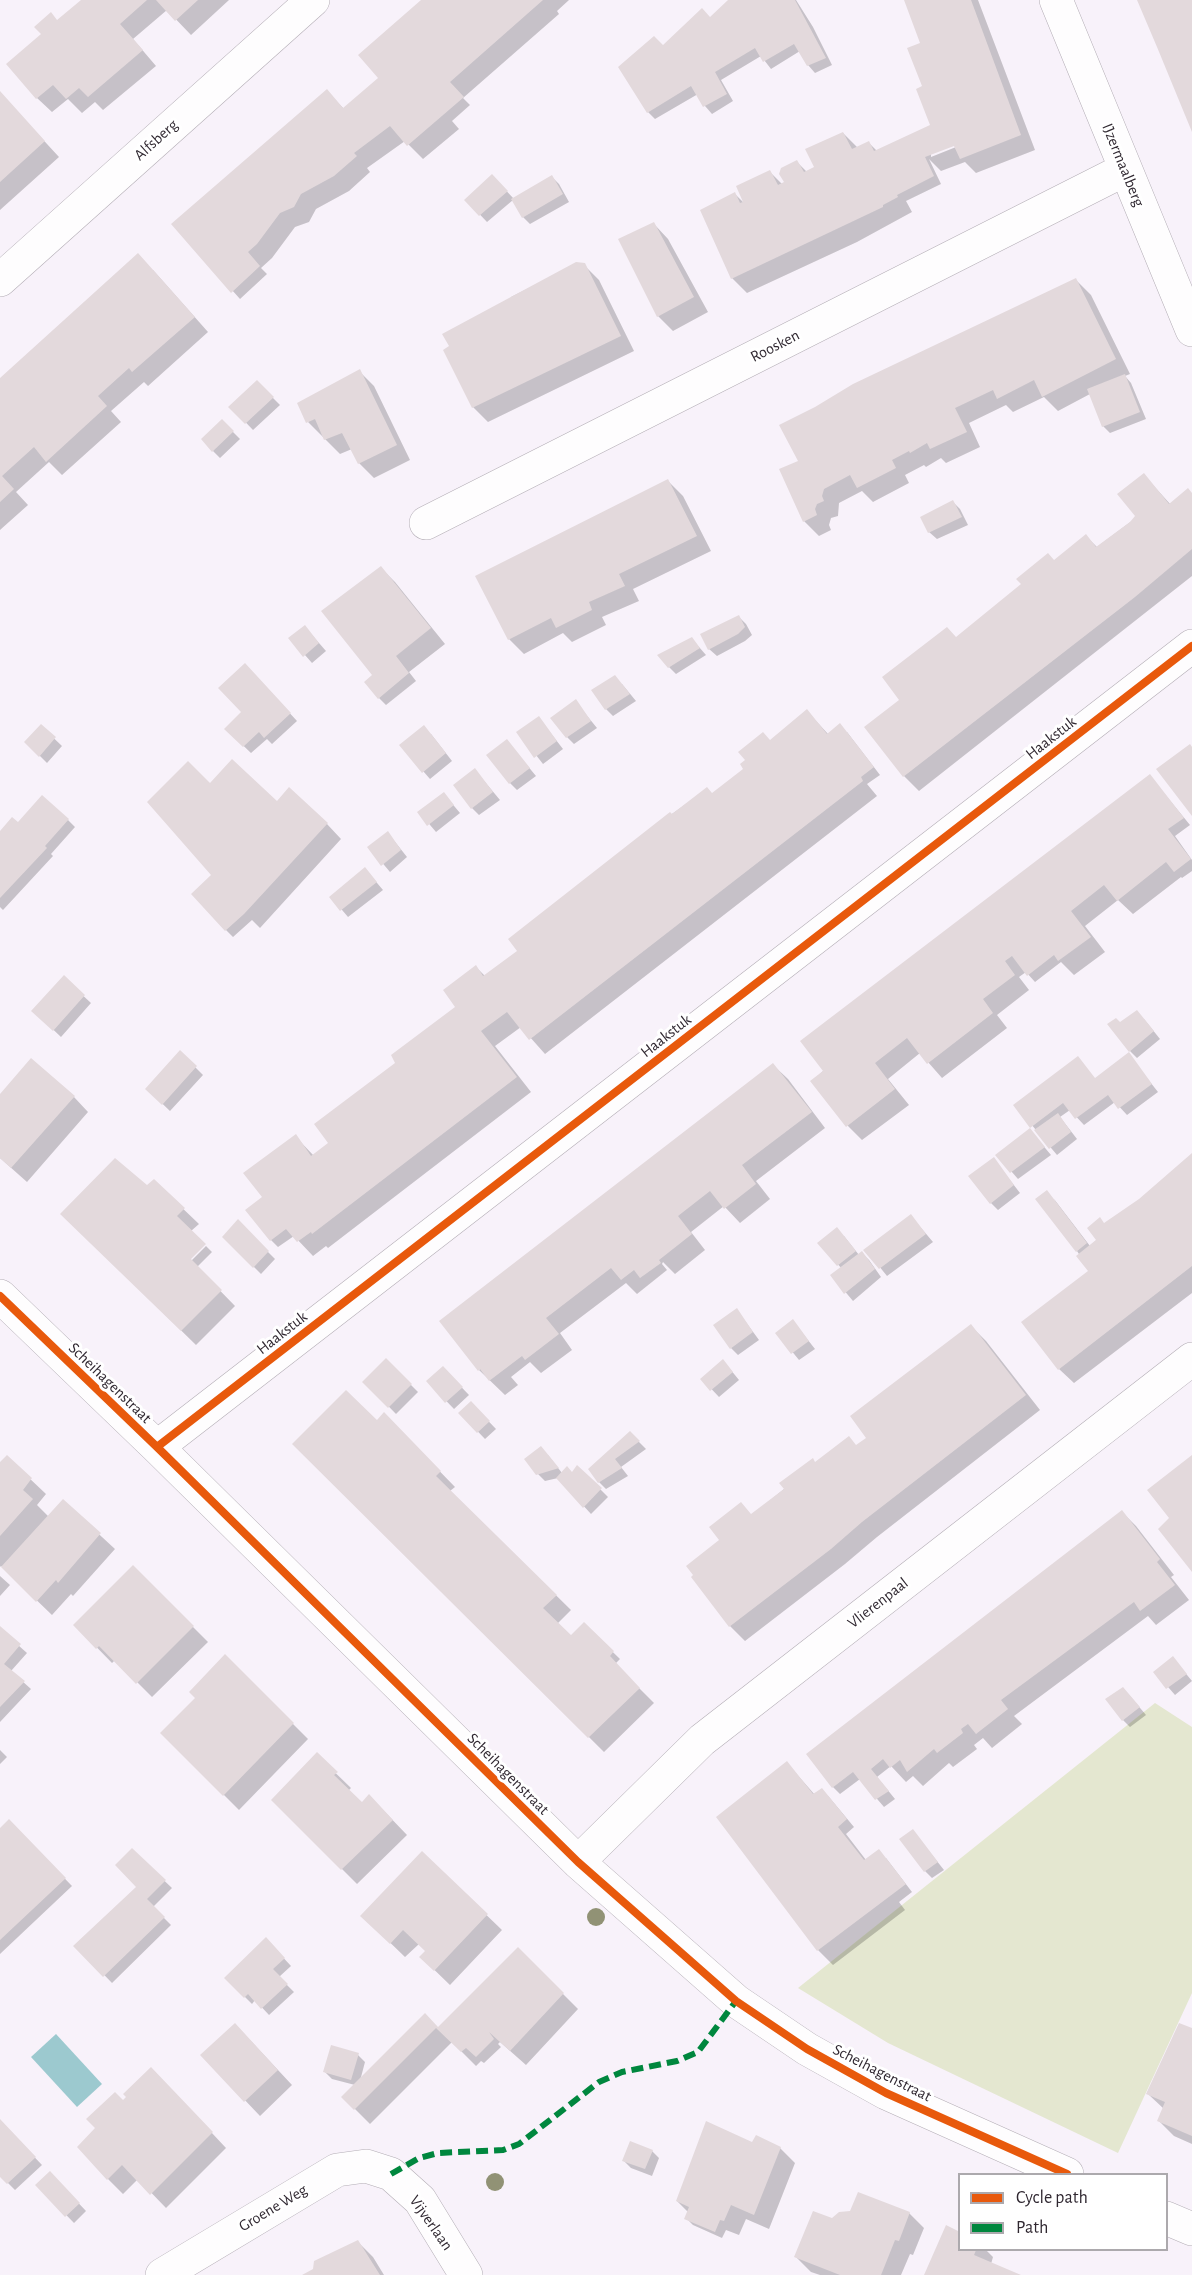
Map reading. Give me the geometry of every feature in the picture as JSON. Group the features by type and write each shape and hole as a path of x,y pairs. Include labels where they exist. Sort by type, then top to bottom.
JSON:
{"street":[{"name":"Alfsberg","path":"0,280 313,0"},
{"name":"IJzermaalberg","path":"1056,0 1124,170 1192,330"},
{"name":"Roosken","path":"426,523 1124,170"},
{"name":"Haakstuk","path":"157,1447 1192,646"},
{"name":"Scheihagenstraat","path":"0,1296 157,1447 578,1862 736,2001 807,2049 886,2093 1063,2173"},
{"name":"Vlierenpaal","path":"578,1862 702,1740 1192,1359"},
{"name":"Groene Weg","path":"162,2275 337,2169 366,2166 391,2174"},
{"name":"Vijverlaan","path":"391,2174 420,2200 466,2275"},
{"path":"1168,2218 1192,2229"}],"green space":[{"path":"1155,1703 1192,1727 1192,1993 1118,2153 888,2043 798,1988"}],"water":[{"path":"56,2034 102,2084 77,2107 31,2057"}],"building":[{"path":"81,0 147,0 120,24 143,50 88,97 79,88 66,99 53,85 36,99 6,64 41,34 34,27 51,12 57,20"},
{"path":"156,0 198,0 175,21"},
{"path":"421,0 543,0 450,82 464,97 407,146 390,126 354,153 357,156 334,176 301,194 294,207 280,213 257,244 248,252 260,266 231,293 171,224 327,89 343,108 378,78 358,55"},
{"path":"728,0 795,0 826,58 807,66 794,44 763,62 755,48 715,72 727,94 703,107 691,86 647,113 618,67 654,36 663,45 702,8 710,17"},
{"path":"904,0 971,0 1021,135 960,159 954,146 925,157 934,176 897,195 898,197 883,207 731,279 700,210 735,192 740,203 743,202 736,186 770,170 778,185 784,182 779,174 781,168 797,160 804,172 814,167 805,149 843,132 852,149 869,141 874,151 930,125 916,89 922,86 907,48 920,43"},
{"path":"1137,0 1192,0 1192,132 1157,47"},
{"path":"0,91 45,141 0,182"},
{"path":"492,174 508,191 479,216 464,200"},
{"path":"552,175 563,194 522,218 511,199"},
{"path":"654,222 694,297 657,317 618,239"},
{"path":"138,253 195,317 132,372 129,368 98,396 107,406 46,462 34,447 2,476 14,489 0,502 0,378"},
{"path":"576,262 585,263 621,336 472,408 443,350 449,346 442,334"},
{"path":"1076,278 1116,359 1042,397 1034,380 997,399 993,390 955,408 967,432 930,449 927,443 910,453 909,451 892,460 896,468 857,488 850,475 824,489 822,496 824,501 817,504 815,509 817,515 803,522 779,469 798,461 779,425 853,384"},
{"path":"360,369 397,445 358,464 342,433 324,440 315,419 306,423 297,403"},
{"path":"1125,374 1140,412 1102,427 1087,389"},
{"path":"257,380 274,397 245,424 228,407"},
{"path":"222,419 234,431 212,452 201,439"},
{"path":"1144,473 1169,504 1188,488 1192,493 1192,549 1135,597 903,777 864,727 899,700 882,677 947,627 956,637 1021,584 1016,579 1048,553 1054,560 1086,534 1096,547 1130,522 1135,516 1117,494"},
{"path":"668,479 697,536 619,574 625,586 589,602 592,610 556,628 551,618 508,640 475,576"},
{"path":"953,500 962,517 928,533 920,517"},
{"path":"381,566 431,628 396,656 409,673 378,699 364,682 372,675 321,611"},
{"path":"739,615 745,627 738,634 708,650 700,634"},
{"path":"305,625 319,643 303,657 288,638"},
{"path":"692,637 700,648 668,668 657,655"},
{"path":"245,663 291,713 264,738 259,732 243,747 224,729 241,712 218,688"},
{"path":"615,675 630,694 605,710 591,690"},
{"path":"576,699 591,721 566,738 550,718"},
{"path":"807,709 827,734 840,723 874,767 861,777 863,781 529,1040 507,1012 481,1031 517,1077 312,1234 311,1232 297,1242 286,1229 270,1241 245,1210 262,1197 243,1173 296,1134 311,1156 328,1143 314,1124 395,1063 391,1055 455,1007 443,990 476,965 483,976 517,951 508,939 670,812 672,814 707,787 712,793 743,769 740,764 745,760 738,752 763,732 770,740"},
{"path":"539,716 557,741 534,758 516,732"},
{"path":"41,724 56,737 39,757 24,742"},
{"path":"424,725 446,753 422,773 399,745"},
{"path":"507,739 530,768 509,784 486,755"},
{"path":"1190,744 1192,747 1192,816 1156,769"},
{"path":"232,759 277,801 289,787 328,823 244,914 225,931 191,894 211,875 147,802 188,761 210,783"},
{"path":"475,768 493,792 471,809 453,785"},
{"path":"1150,774 1184,818 1168,829 1191,859 1174,872 1166,862 1117,901 1104,885 1071,911 1091,937 1058,961 1054,955 1027,976 1012,956 1005,961 1015,975 983,999 993,1013 927,1064 907,1038 875,1063 895,1089 846,1127 810,1081 823,1071 800,1041"},
{"path":"444,792 454,805 427,826 417,812"},
{"path":"42,795 69,819 45,846 47,848 0,898 0,831 12,817 18,822"},
{"path":"388,831 401,850 381,866 367,847"},
{"path":"365,867 377,882 340,911 329,897"},
{"path":"64,975 85,995 53,1031 31,1011"},
{"path":"1137,1010 1154,1031 1129,1052 1107,1024 1116,1018 1120,1022"},
{"path":"180,1050 197,1066 162,1105 145,1089"},
{"path":"1129,1052 1152,1084 1118,1109 1108,1095 1075,1119 1063,1103 1030,1128 1013,1105 1078,1056 1095,1078"},
{"path":"31,1058 75,1096 11,1168 0,1158 0,1094"},
{"path":"773,1063 812,1112 742,1165 756,1184 724,1209 710,1191 678,1216 692,1234 659,1260 661,1263 640,1278 634,1270 621,1280 611,1268 546,1318 559,1334 525,1360 522,1356 489,1381 480,1369 478,1371 439,1321"},
{"path":"1058,1113 1071,1132 1049,1149 1034,1130"},
{"path":"1030,1128 1045,1147 1010,1173 995,1155"},
{"path":"1192,1153 1192,1266 1058,1370 1021,1322 1088,1271 1076,1256 1096,1240 1087,1228 1100,1217 1104,1223 1139,1199"},
{"path":"994,1157 1014,1185 990,1204 968,1176"},
{"path":"115,1158 147,1185 154,1179 185,1208 177,1216 206,1244 191,1259 222,1290 181,1331 60,1214"},
{"path":"1047,1190 1087,1243 1076,1252 1035,1199"},
{"path":"911,1214 926,1234 879,1269 863,1250"},
{"path":"238,1219 269,1251 253,1268 222,1237"},
{"path":"837,1227 856,1251 837,1266 817,1243"},
{"path":"862,1251 875,1269 844,1294 830,1275"},
{"path":"737,1308 753,1332 730,1349 713,1325"},
{"path":"793,1319 809,1341 791,1354 775,1333"},
{"path":"971,1324 1026,1395 729,1627 691,1577 693,1575 686,1566 719,1540 709,1527 741,1502 751,1514 784,1489 779,1483 813,1458 815,1462 849,1436 856,1445 866,1438 850,1416"},
{"path":"386,1358 412,1384 388,1408 362,1382"},
{"path":"723,1359 733,1372 710,1391 700,1379"},
{"path":"443,1366 463,1387 445,1403 426,1381"},
{"path":"346,1390 377,1420 384,1412 441,1471 436,1476 557,1595 543,1608 571,1635 584,1622 614,1651 610,1656 640,1688 588,1738 292,1444"},
{"path":"471,1401 490,1421 477,1433 458,1413"},
{"path":"630,1431 640,1441 615,1459 622,1468 598,1483 588,1469"},
{"path":"541,1446 559,1468 536,1475 524,1459"},
{"path":"7,1455 32,1478 23,1490 33,1499 0,1536 0,1462"},
{"path":"1192,1455 1192,1572 1158,1529 1169,1518 1147,1490"},
{"path":"577,1465 602,1488 583,1508 556,1478 567,1466 572,1472"},
{"path":"63,1499 101,1533 58,1583 56,1580 36,1602 1,1567"},
{"path":"1122,1510 1160,1559 1157,1562 1175,1585 1140,1611 1134,1602 1001,1700 1008,1709 976,1734 968,1724 961,1729 963,1733 937,1753 934,1749 907,1772 900,1760 890,1768 883,1759 871,1769 889,1791 875,1800 853,1772 832,1788 806,1754"},
{"path":"133,1565 194,1626 136,1684 99,1646 96,1649 73,1625"},
{"path":"0,1626 21,1644 4,1664 25,1681 0,1707"},
{"path":"225,1654 294,1723 223,1796 160,1733 195,1698 189,1692"},
{"path":"1173,1656 1187,1674 1166,1689 1153,1672"},
{"path":"1123,1687 1140,1707 1122,1721 1105,1699"},
{"path":"317,1752 338,1772 334,1775 362,1802 369,1794 393,1820 341,1870 271,1800"},
{"path":"787,1761 813,1794 822,1788 847,1819 838,1827 864,1860 879,1849 906,1884 817,1951 716,1817"},
{"path":"9,1819 66,1878 0,1940 0,1828"},
{"path":"913,1829 938,1862 924,1872 899,1839"},
{"path":"132,1848 166,1880 147,1899 165,1917 103,1977 73,1946 136,1887 115,1865"},
{"path":"422,1851 488,1914 434,1971 419,1957 425,1951 403,1930 390,1944 360,1916"},
{"path":"266,1937 285,1958 273,1969 288,1984 261,2009 248,1994 244,1998 224,1978"},
{"path":"518,1947 564,1993 510,2051 489,2032 494,2039 476,2057 466,2048 461,2052 436,2028 354,2110 341,2097 425,2013 438,2027"},
{"path":"235,2023 278,2070 244,2102 200,2055"},
{"path":"1179,2023 1192,2028 1192,2136 1157,2121 1165,2102 1146,2094"},
{"path":"331,2045 359,2053 351,2080 323,2072"},
{"path":"151,2067 213,2132 150,2195 122,2165 107,2180 77,2147 95,2128 86,2119 115,2092 123,2100 126,2097 123,2094"},
{"path":"0,2119 36,2157 7,2184 0,2177"},
{"path":"706,2121 752,2142 756,2135 781,2147 754,2215 731,2205 724,2221 720,2220 715,2232 684,2219 689,2207 676,2201"},
{"path":"630,2141 653,2150 645,2169 622,2161"},
{"path":"50,2171 80,2203 65,2217 35,2185"},
{"path":"858,2192 910,2212 899,2241 895,2240 881,2275 840,2275 794,2257 813,2211 832,2218 839,2212 850,2211"},
{"path":"946,2225 958,2231 958,2251 976,2251 974,2255 1021,2275 924,2275"},
{"path":"358,2240 380,2275 302,2275 313,2269 314,2261"}],"marked path":[{"path":"391,2174 419,2158 438,2153 503,2150 519,2144 599,2082 622,2072 677,2061 698,2052 736,2001"}],"cycle path":[{"path":"157,1447 1192,646"},
{"path":"0,1296 157,1447 578,1862 736,2001 807,2049 886,2093 1065,2173"}]}
